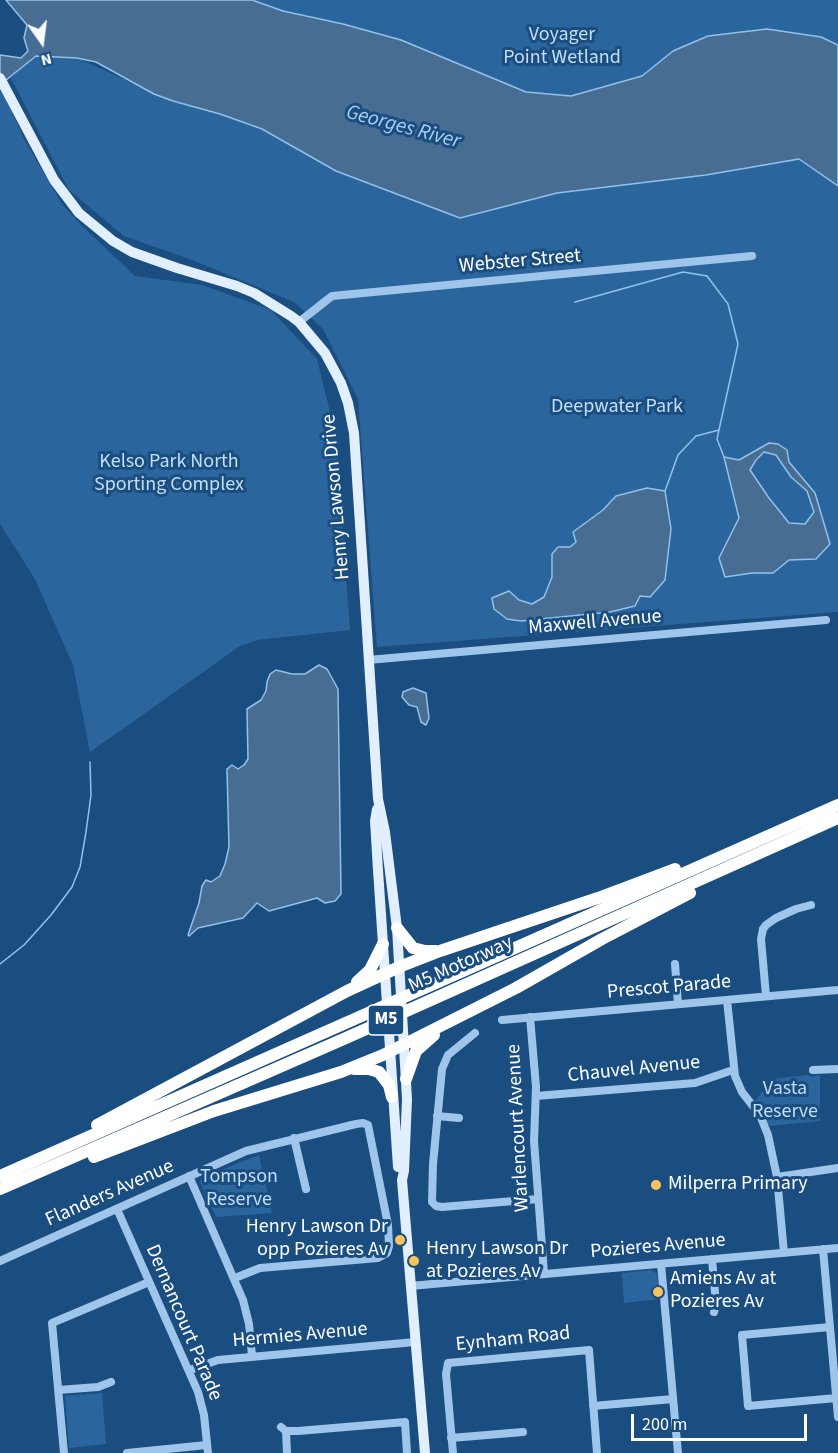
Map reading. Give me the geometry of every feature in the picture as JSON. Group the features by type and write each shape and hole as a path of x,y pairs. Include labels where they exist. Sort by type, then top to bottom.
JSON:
{"highway":[{"name":"M5 Motorway","path":"0,1175 838,805"},
{"path":"0,1175 122,1112 347,990 399,967 637,884 817,815"},
{"name":"M5 Motorway","path":"0,1191 838,818"},
{"path":"0,1191 214,1111 341,1072 390,1051 516,988 602,939 798,837"},
{"path":"397,928 413,948 440,951"},
{"path":"347,990 370,970 383,944"},
{"path":"406,1079 416,1052 447,1024"},
{"path":"341,1072 369,1069 379,1072 389,1085 392,1097"}],"main road":[{"name":"Henry Lawson Drive","path":"2,83 54,180 79,213 113,241 151,259 254,293 299,322 330,361 345,393 356,458 378,799 385,832 397,928 407,1126 402,1180 425,1453"},
{"name":"Henry Lawson Drive","path":"378,799 375,821 384,974 398,1171 402,1180"}],"street":[{"name":"Webster Street","path":"299,322 332,296 752,256"},
{"name":"Maxwell Avenue","path":"368,660 826,620"},
{"path":"766,996 761,939 763,929 776,918 796,909 812,906"},
{"path":"675,964 678,1004"},
{"name":"Prescot Parade","path":"502,1020 838,990"},
{"path":"727,1000 733,1070 739,1087 763,1122 777,1177 784,1253"},
{"name":"Warlencourt Avenue","path":"530,1017 536,1096 534,1141 544,1274"},
{"path":"475,1033 452,1051 446,1059 441,1075 431,1197 436,1206 445,1207 538,1199"},
{"path":"813,1070 838,1069"},
{"name":"Chauvel Avenue","path":"536,1096 695,1083 733,1070"},
{"path":"437,1116 459,1118"},
{"name":"Flanders Avenue","path":"0,1261 246,1151 363,1123 368,1125 388,1225 387,1253 378,1258 265,1268 235,1278"},
{"path":"294,1138 306,1189"},
{"path":"777,1177 838,1168"},
{"path":"189,1176 243,1300 249,1324 252,1356"},
{"name":"Dernancourt Parade","path":"117,1209 190,1370 201,1403 208,1449"},
{"name":"Pozieres Avenue","path":"410,1286 838,1248"},
{"path":"823,1250 837,1385 838,1417"},
{"path":"712,1259 716,1304 714,1312"},
{"path":"661,1264 678,1453"},
{"path":"64,1453 52,1323 149,1282"},
{"path":"830,1327 742,1335 744,1359 748,1406 836,1398"},
{"name":"Hermies Avenue","path":"190,1370 218,1360 415,1342"},
{"name":"Eynham Road","path":"451,1438 446,1366 449,1363 589,1350 597,1453"},
{"path":"58,1390 98,1387 111,1382"},
{"path":"593,1406 673,1399"},
{"path":"287,1453 283,1429 405,1422 407,1453"},
{"path":"453,1453 451,1438 523,1432"},
{"path":"133,1453 208,1449"}],"green space":[{"name":"Voyager Point Wetland","path":"252,0 838,0 838,45 821,37 767,29 708,36 673,51 642,76 571,96 526,93 401,40 283,11"},
{"name":"Deepwater Park","path":"36,56 77,58 173,101 220,114 262,130 336,171 460,218 557,193 706,175 799,159 838,186 838,612 377,647 358,399 323,329 294,302 192,260 124,236 69,190 11,78"},
{"name":"Kelso Park North Sporting Complex","path":"0,86 24,139 62,204 135,276 202,285 271,310 317,359 332,420 337,453 350,630 257,640 240,646 90,752 73,665 35,579 0,524"},
{"name":"Vasta Reserve","path":"808,1075 812,1077 819,1075 820,1077 820,1121 769,1126 755,1102 757,1098 773,1079"},
{"name":"Tompson Reserve","path":"259,1155 272,1213 216,1217 200,1182 201,1178"},
{"path":"651,1270 657,1274 660,1299 624,1303 622,1273"},
{"path":"102,1393 106,1444 69,1448 65,1396"}],"water":[{"name":"Georges River","path":"6,0 252,0 283,11 401,40 526,92 571,96 642,76 673,51 708,36 767,29 821,37 838,45 838,186 799,159 706,175 557,193 460,218 336,171 262,129 154,94 96,62 77,58 36,56 0,85 0,55 21,58 28,51 24,38 27,25"},
{"path":"769,443 778,444 787,450 789,462 815,493 830,544 816,559 789,560 773,573 725,577 719,558 739,518 724,457 739,460","holes":["764,452 776,455 791,477 807,491 814,512 805,524 789,523 750,470"]},
{"path":"647,488 665,491 671,529 665,580 650,597 640,596 635,606 610,612 521,621 507,619 494,609 492,598 509,591 519,600 532,604 544,597 552,577 552,554 558,547 570,547 576,542 573,532 603,510 616,496"},
{"path":"319,665 327,669 338,689 341,894 335,901 325,903 317,898 269,911 257,903 243,918 198,928 189,936 202,886 206,880 211,882 220,876 225,864 229,847 227,769 232,765 238,769 248,759 247,709 261,700 270,674 276,670 305,674"},
{"path":"413,688 426,693 429,718 426,725 421,722 417,707 409,705 402,697 403,692"}],"waterway":[{"path":"575,302 683,272 707,276 728,304 738,344 717,439 724,457"},
{"path":"665,491 678,455 696,436 719,430"},
{"path":"0,964 24,945 72,887 80,867 86,832 91,795 90,762"}],"place":[{"name":"Milperra Primary","path":"656,1185"},
{"name":"Henry Lawson Dr opp Pozieres Av","path":"400,1240"},
{"name":"Henry Lawson Dr at Pozieres Av","path":"414,1261"},
{"name":"Amiens Av at Pozieres Av","path":"658,1292"}]}
